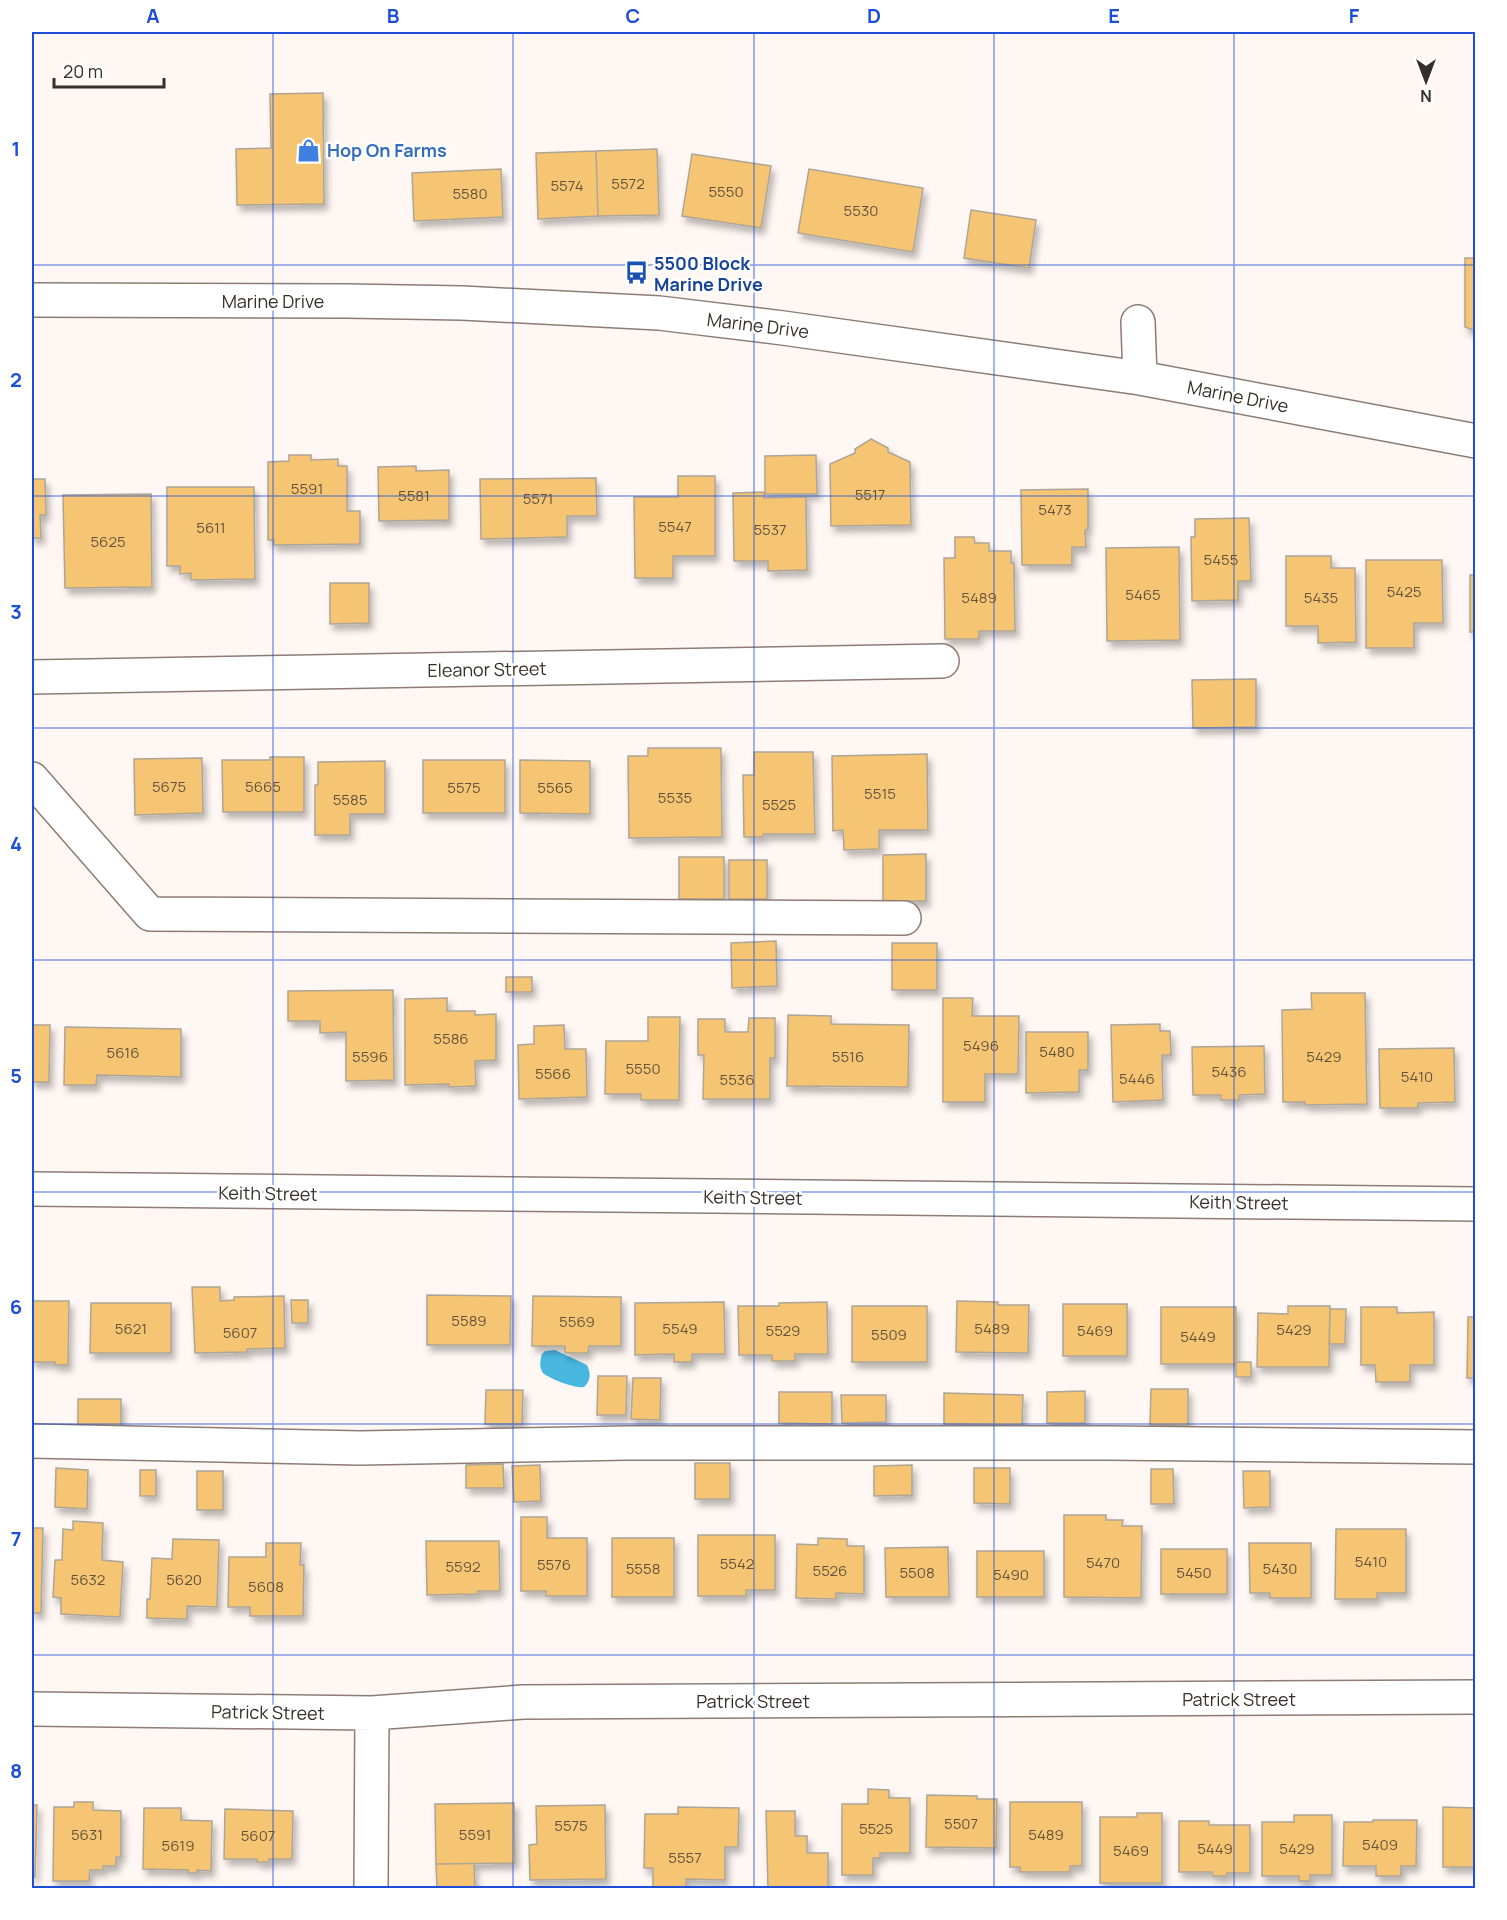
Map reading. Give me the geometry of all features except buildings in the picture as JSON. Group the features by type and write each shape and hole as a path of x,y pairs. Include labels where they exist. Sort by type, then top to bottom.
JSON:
{"street":[{"name":"Marine Drive","path":"32,300 462,303 659,313 1140,378 1476,441"},
{"path":"1138,322 1140,378"},
{"name":"Eleanor Street","path":"32,677 942,661"},
{"path":"32,779 150,914 904,918"},
{"name":"Keith Street","path":"32,1189 1476,1204"},
{"path":"32,1441 360,1448 626,1443 1107,1443 1476,1448"},
{"name":"Patrick Street","path":"32,1708 372,1713 523,1702 1476,1697"},
{"path":"371,1888 372,1713"}],"water":[{"path":"555,1350 587,1365 590,1377 584,1387 563,1383 543,1373 540,1364 542,1354 545,1351"}],"place":[{"name":"Hop On Farms","path":"309,150"},
{"name":"5500 Block Marine Drive","path":"636,273"}]}
